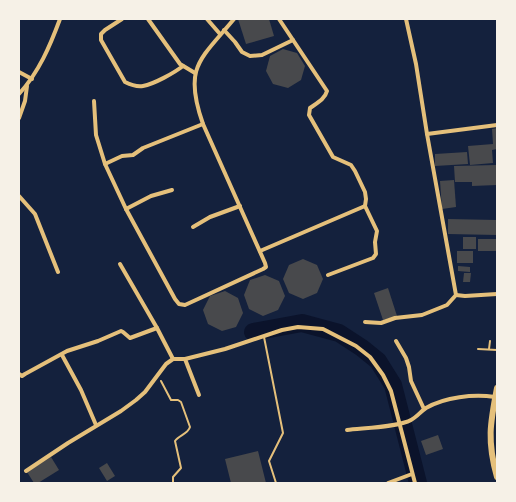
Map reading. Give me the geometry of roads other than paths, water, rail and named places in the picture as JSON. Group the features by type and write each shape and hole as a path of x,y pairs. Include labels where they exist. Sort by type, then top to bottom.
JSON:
{"main road":[{"path":"497,388 490,424 492,459 497,477"}],"street":[{"path":"19,94 32,79 48,51 60,19"},
{"path":"122,19 105,30 102,34 101,40 125,82 132,85 143,86 174,73 182,66"},
{"path":"148,19 182,66 195,73"},
{"path":"207,19 220,34"},
{"path":"94,101 96,135 105,164 126,209 179,304 185,305 263,269 266,267 265,263 203,124 198,110 194,82 195,73 203,55 234,19"},
{"path":"279,19 327,91 323,99 310,108 309,115 333,157 347,162 355,171 365,192 366,206 377,231 375,242 376,254 374,258 328,275"},
{"path":"406,19 416,64 456,295"},
{"path":"224,30 242,52 250,56 262,55 293,40"},
{"path":"19,72 32,79"},
{"path":"19,118 25,101 27,86"},
{"path":"105,164 122,156 133,155 143,148 203,124"},
{"path":"427,134 497,125"},
{"path":"126,209 151,196 172,190"},
{"path":"19,196 34,214 58,272"},
{"path":"193,227 210,217 240,206"},
{"path":"260,251 366,206"},
{"path":"120,264 173,359"},
{"path":"456,295 465,296 497,294"},
{"path":"364,322 381,323 395,318 422,315 447,305 456,295"},
{"path":"26,471 136,400 145,392 166,364 173,359 184,359 225,349 282,330 298,327 323,329 356,346 370,358 383,375 391,391 415,483"},
{"path":"19,374 22,376 73,348 98,341 121,331 130,338 157,328"},
{"path":"396,341 406,358 411,381 424,409"},
{"path":"62,354 81,390 96,425"},
{"path":"184,359 199,395"},
{"path":"347,430 412,420 424,409 436,403 474,396 495,397"},
{"path":"388,483 412,474"}],"lane":[{"path":"264,337 283,433 269,462 276,483"},
{"path":"489,349 490,340"},
{"path":"478,349 497,350"}],"waterway":[{"path":"253,332 302,323 339,333 362,348 378,361 393,385 418,483"}]}
